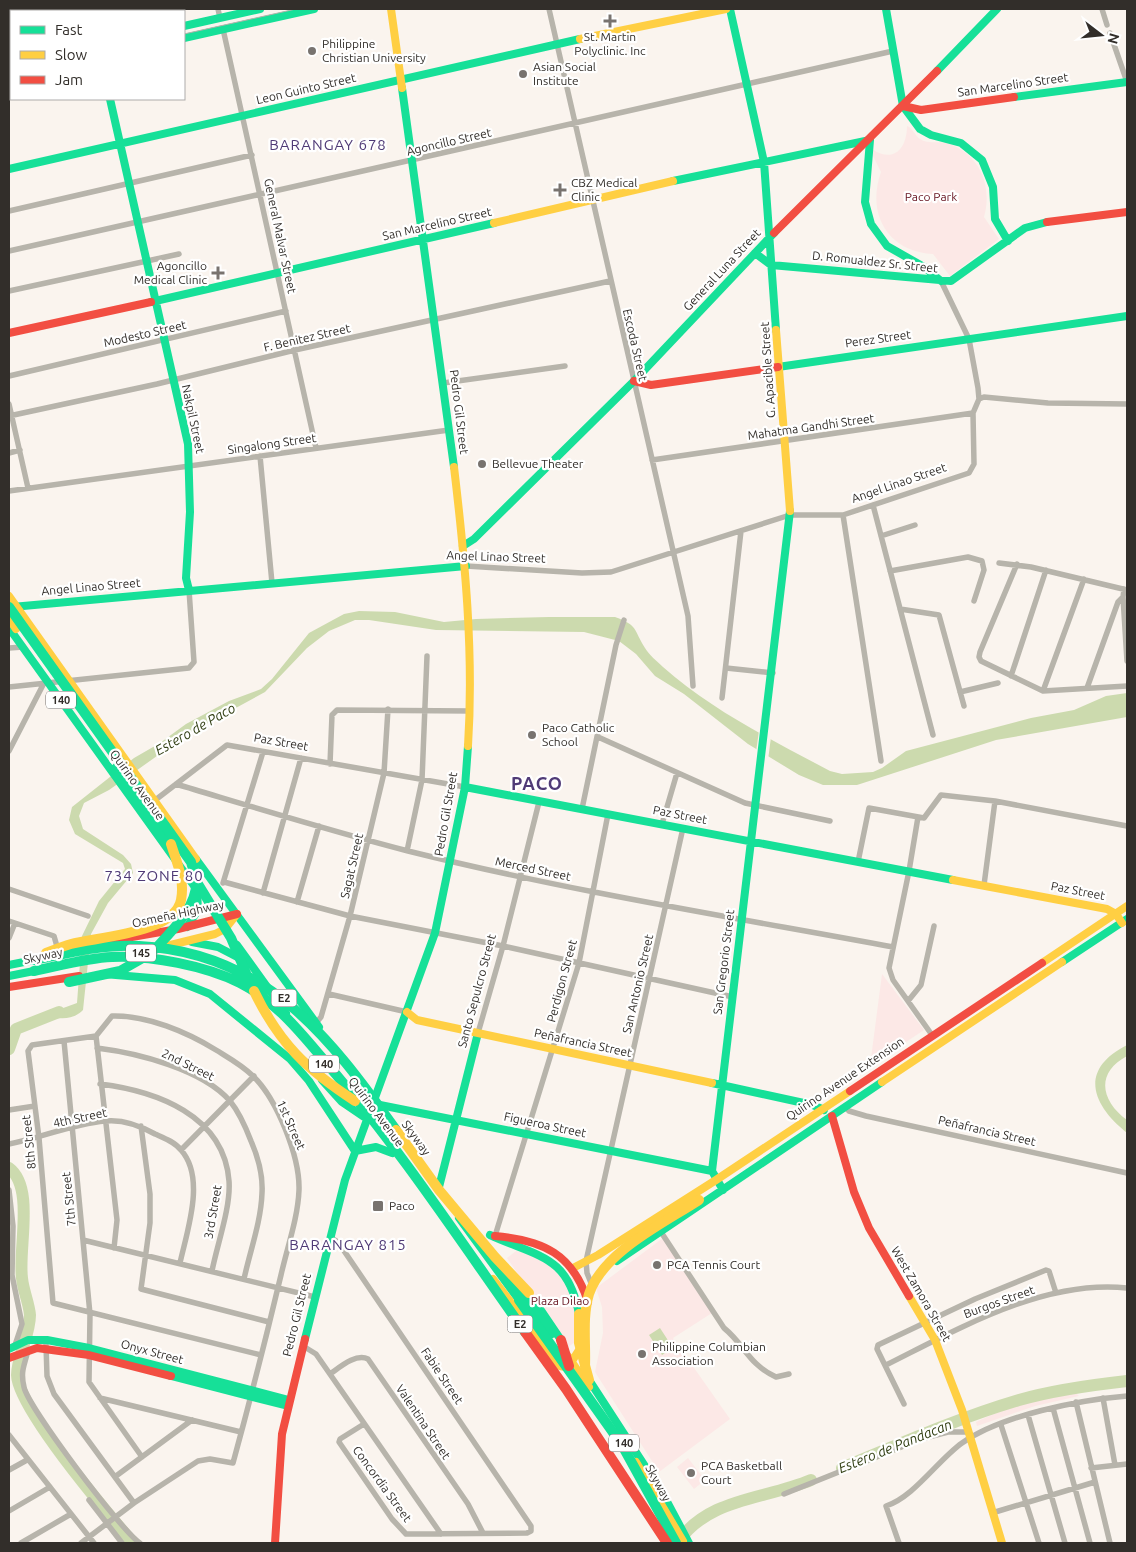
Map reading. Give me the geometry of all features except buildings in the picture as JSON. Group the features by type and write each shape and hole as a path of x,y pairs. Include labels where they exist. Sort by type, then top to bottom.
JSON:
{"main road":[{"path":"185,26 219,13 260,9"},
{"path":"185,38 314,9"},
{"name":"Pedro Gil Street","path":"275,1543 280,1451 289,1403 315,1297 355,1151 367,1119 369,1105 407,1012 435,933 465,788 470,711 469,612 466,566 435,319 422,240 391,9"},
{"name":"Leon Guinto Street","path":"9,169 557,44 726,9"},
{"name":"G. Apacible Street","path":"730,9 764,162 790,515 766,733"},
{"path":"886,9 903,106 920,129 931,135 961,143 982,160 993,187 995,219 1008,241"},
{"name":"General Luna Street","path":"463,546 474,539 634,381 755,253 870,140 998,9"},
{"name":"San Marcelino Street","path":"903,106 921,110 1127,82"},
{"name":"Nakpil Street","path":"110,100 165,340 172,381 188,444 190,465 186,578 189,590"},
{"path":"870,140 869,172 865,202 871,224 887,246 924,268 941,281"},
{"name":"San Marcelino Street","path":"9,333 278,274 592,199 870,140"},
{"name":"D. Romualdez Sr. Street","path":"771,265 941,281 956,279 1025,228 1037,223 1127,212"},
{"path":"755,253 771,265"},
{"name":"Perez Street","path":"634,381 651,385 1127,316"},
{"name":"Angel Linao Street","path":"11,607 466,566"},
{"name":"Quirino Avenue","path":"9,596 11,607 69,681 154,801 221,885 237,914 316,1023 369,1105 472,1227 572,1361 658,1495 684,1543"},
{"path":"9,994 120,972 138,961 155,949 174,928 195,891 196,878 191,862 11,607"},
{"path":"9,618 171,844 222,922 267,1019 281,1041 314,1073 369,1105"},
{"name":"Quirino Avenue","path":"9,628 46,683 113,772 218,920 442,1222 550,1374 663,1542"},
{"name":"San Gregorio Street","path":"714,1176 722,1086 766,733"},
{"name":"Paz Street","path":"465,788 1107,909 1125,921"},
{"path":"34,960 53,950 78,941 150,928 170,916 181,901 184,884 178,860 171,844"},
{"path":"187,927 198,913 199,898 197,890"},
{"name":"Quirino Avenue Extension","path":"586,1286 601,1272 832,1116 1127,906"},
{"name":"Osmeña Highway","path":"94,944 187,927 237,914"},
{"name":"Osmeña Highway","path":"98,963 215,934 225,929 237,914"},
{"name":"Quirino Avenue Extension","path":"1021,983 1125,921"},
{"path":"163,932 166,946"},
{"path":"184,942 207,944 228,952 258,973"},
{"path":"9,961 79,946"},
{"name":"Skyway","path":"9,965 113,946 168,948 194,953 246,971 295,1006 314,1025 346,1064 448,1202 622,1445 676,1543"},
{"name":"Skyway","path":"9,976 112,957 165,961 240,983 286,1016 369,1105 566,1389 663,1542"},
{"path":"9,981 77,968"},
{"path":"9,987 88,974 159,977 190,985 210,994 240,1020 272,1043 305,1060 337,1100 347,1109 367,1119"},
{"name":"Quirino Avenue Extension","path":"569,1270 586,1261 714,1176 823,1109 932,1036 986,1007"},
{"name":"Peñafrancia Street","path":"407,1012 417,1020 823,1109 832,1116"},
{"name":"Santo Sepulcro Street","path":"439,1186 478,1033"},
{"path":"272,1043 309,1081 355,1151 376,1147 392,1153"},
{"name":"Figueroa Street","path":"369,1105 456,1118 714,1176"},
{"name":"West Zamora Street","path":"832,1116 854,1192 869,1228 935,1340 963,1412 1002,1543"},
{"path":"714,1176 723,1190"},
{"path":"585,1367 587,1303 597,1274 612,1258 699,1200"},
{"path":"448,1202 529,1293"},
{"path":"442,1222 460,1235 562,1367"},
{"name":"Quirino Avenue","path":"472,1227 513,1246 542,1255 569,1270"},
{"path":"569,1270 578,1302 579,1343 589,1380 663,1494 689,1543"},
{"path":"569,1270 586,1286 590,1315 584,1360 588,1385"},
{"path":"536,1303 562,1340 576,1383 648,1494 674,1526"},
{"path":"550,1374 572,1361 582,1347 588,1331"},
{"name":"Onyx Street","path":"17,1348 46,1344 89,1352 289,1403"}],"street":[{"name":"Escoda Street","path":"549,9 688,616 693,686"},
{"path":"1102,9 1107,25"},
{"name":"General Malvar Street","path":"223,29 244,116 316,448"},
{"path":"1110,33 1127,82"},
{"name":"Agoncillo Street","path":"9,251 893,51"},
{"path":"9,210 252,155"},
{"path":"9,291 179,254"},
{"name":"F. Benitez Street","path":"10,415 172,381 295,350 610,280"},
{"path":"941,281 969,339 979,399 973,414"},
{"name":"Modesto Street","path":"9,376 286,311"},
{"path":"443,383 565,366"},
{"path":"979,399 984,397 1048,403 1127,404"},
{"path":"9,404 28,488"},
{"name":"Mahatma Gandhi Street","path":"652,460 973,414"},
{"name":"Angel Linao Street","path":"466,566 582,573 611,572 790,515 842,515 969,472 974,464 973,414"},
{"name":"Singalong Street","path":"9,491 449,430"},
{"path":"9,453 20,450"},
{"path":"260,456 272,583"},
{"path":"873,505 933,735"},
{"path":"842,515 881,761"},
{"path":"881,536 915,525"},
{"path":"722,698 741,531"},
{"path":"890,571 968,557 978,559 982,561 984,570 974,601"},
{"path":"998,563 1017,564 1046,570 1126,590 1118,602 1087,688"},
{"path":"1017,564 979,657 981,661 1044,691 1127,686"},
{"path":"1011,676 1046,570"},
{"path":"1044,691 1084,579"},
{"name":"Nakpil Street","path":"9,687 189,668 194,662 189,590"},
{"path":"1123,597 1127,661"},
{"path":"900,609 938,616 964,706"},
{"path":"582,809 616,645 624,620"},
{"path":"9,648 23,647"},
{"path":"408,850 422,780 427,656"},
{"path":"726,668 773,673"},
{"path":"9,752 46,683"},
{"path":"960,692 998,683"},
{"path":"330,764 334,711 388,709 470,711"},
{"name":"Sagat Street","path":"316,1023 321,1017 329,994 384,774 388,709"},
{"path":"598,737 745,803 830,821"},
{"name":"Paz Street","path":"176,784 227,745 465,788"},
{"path":"263,752 221,885 264,893 350,916 503,946 733,997"},
{"path":"264,893 301,758"},
{"path":"662,824 677,774"},
{"path":"154,801 176,784"},
{"name":"Merced Street","path":"176,784 368,840 450,861 742,921 893,947"},
{"path":"932,1036 890,974 893,947 921,818 941,795 995,801 1127,826"},
{"path":"984,885 995,801"},
{"name":"Santo Sepulcro Street","path":"478,1033 503,946 539,802"},
{"path":"858,862 869,808 921,818"},
{"name":"Perdigon Street","path":"493,1236 579,963 608,814"},
{"path":"298,902 319,826"},
{"name":"San Antonio Street","path":"586,1286 586,1261 612,1152 683,828"},
{"path":"9,889 88,916"},
{"path":"9,938 12,922 54,936 57,940 58,951"},
{"path":"908,1001 921,985 934,926"},
{"name":"Peñafrancia Street","path":"329,994 407,1012"},
{"name":"1st Street","path":"96,1036 112,1016 128,1016 182,1033 204,1043 236,1062 254,1076 279,1116 295,1158 298,1182 296,1212 233,1463 203,1459 134,1503"},
{"path":"96,1036 104,1121 117,1220 114,1248"},
{"name":"8th Street","path":"90,1314 54,1303 29,1048 96,1036"},
{"name":"7th Street","path":"64,1041 90,1314 89,1382 142,1457"},
{"name":"2nd Street","path":"97,1048 126,1051 154,1059 204,1082 229,1100 248,1133 256,1153 262,1192 244,1279"},
{"path":"180,1263 193,1204 194,1184 181,1150 254,1076"},
{"name":"3rd Street","path":"100,1084 143,1092 163,1099 180,1108 204,1126 226,1164 229,1183 212,1271"},
{"path":"9,1110 35,1106"},
{"name":"Peñafrancia Street","path":"844,1106 849,1111 866,1116 1127,1173"},
{"name":"4th Street","path":"9,1144 104,1121 122,1121 141,1126 181,1150"},
{"path":"141,1126 150,1194 150,1230 140,1284 142,1290 269,1322"},
{"path":"9,1190 13,1226 12,1275 22,1324 17,1348 22,1366 24,1388 32,1405 112,1520 122,1543"},
{"path":"661,1232 724,1328 733,1334 750,1360 776,1377 789,1374"},
{"name":"Fabie Street","path":"330,1238 338,1242 531,1526 531,1531"},
{"path":"83,1240 315,1297"},
{"path":"904,1404 877,1347 975,1299 1046,1270 1049,1271 1056,1292"},
{"name":"Burgos Street","path":"886,1365 964,1326 1056,1292 1085,1287 1127,1288"},
{"path":"90,1314 261,1355"},
{"path":"46,1344 47,1376 54,1394 134,1503 81,1543"},
{"path":"303,1346 316,1354 441,1534"},
{"name":"Valentina Street","path":"330,1374 348,1362 362,1357 368,1359 468,1504 483,1533"},
{"path":"784,1494 921,1439 948,1432 969,1433 1076,1402 1127,1396"},
{"path":"100,1398 241,1432"},
{"path":"1103,1398 1115,1465"},
{"path":"1076,1402 1110,1543"},
{"path":"1053,1408 1090,1543"},
{"path":"1028,1415 1065,1543"},
{"path":"116,1476 192,1420"},
{"name":"Concordia Street","path":"364,1424 340,1439 339,1442 383,1506 406,1534 527,1533 531,1531"},
{"path":"1001,1425 1039,1543"},
{"path":"898,1543 886,1506 912,1489 955,1449 969,1433"},
{"path":"9,1435 94,1543"},
{"path":"9,1470 27,1460"},
{"path":"1091,1468 1127,1464"},
{"path":"992,1513 1095,1482"},
{"path":"9,1511 50,1487"},
{"path":"88,1500 140,1543"},
{"path":"21,1543 71,1514"}],"green space":[{"name":"Paco Park","path":"907,126 923,141 947,143 968,154 975,162 985,182 987,193 984,217 999,239 950,276 933,254 917,252 893,238 884,228 879,216 876,202 881,172 871,152 872,149 887,155 898,151 905,141"},
{"path":"882,974 924,1030 870,1066"},
{"name":"Philippine Columbian Association","path":"663,1238 712,1313 673,1338 730,1419 659,1472 595,1372 603,1333 602,1307 596,1288"},
{"name":"Plaza Dilao","path":"516,1251 531,1254 573,1279 578,1340 568,1347 507,1258"},
{"path":"1076,1393 1079,1396 1035,1406 977,1426 976,1422 1013,1407 1051,1397"},
{"name":"PCA Basketball Court","path":"688,1458 705,1480 694,1489 677,1467"}],"water":[{"path":"359,611 395,612 444,622 476,619 615,617 632,626 651,656 682,683 702,697 765,736 830,771 842,774 873,772 906,751 1031,718 1074,710 1106,696 1127,693 1127,717 996,740 857,785 823,785 799,775 748,744 684,694 655,676 636,654 619,641 584,632 436,630 369,620 355,620 329,631 307,648 265,692 188,734 109,790 84,803 79,816 83,829 123,855 131,864 133,873 108,903 91,934 83,1010 75,1016 44,1018 55,1011 77,1003 82,936 99,901 125,869 123,863 75,834 69,820 72,807 134,758 160,743 186,724 229,701 261,689 272,679 309,633 344,614"},
{"path":"1127,1045 1127,1056 1110,1070 1105,1087 1107,1096 1112,1104 1127,1120 1127,1133 1105,1111 1096,1088 1096,1076 1101,1065 1111,1055"},
{"path":"660,1328 673,1348 662,1355 649,1335"}],"pier":[{"path":"759,731 771,737 768,760 756,752"}],"waterway":[{"name":"Estero de Paco","path":"9,1049 16,1029 59,1012"},
{"path":"9,1168 17,1177 21,1189 24,1219 21,1266 30,1315 17,1375 21,1391 32,1411 66,1461 133,1543"},
{"name":"Estero de Pandacan","path":"842,1468 951,1423 996,1407 1046,1393 1127,1381"},
{"name":"Estero de Pandacan","path":"677,1543 690,1528 721,1508 811,1480"}],"tram line":[{"path":"185,34 296,9"}],"traffic: fast":[{"path":"185,26 260,9"},
{"path":"185,38 314,9"},
{"path":"730,9 764,162 776,330"},
{"path":"886,9 903,106 920,129 931,135 961,143 982,160 993,187 995,219 1008,241"},
{"path":"937,71 997,9"},
{"path":"9,169 580,39"},
{"path":"1014,97 1127,82"},
{"path":"402,88 454,467"},
{"path":"110,100 188,444 190,512 186,578 189,590"},
{"path":"870,140 865,202 871,224 887,246 924,267 941,281"},
{"path":"673,181 870,140"},
{"path":"755,253 771,265 951,281 1025,228 1047,222"},
{"path":"151,302 494,223"},
{"path":"463,546 474,539 634,381 774,233"},
{"path":"778,367 1127,316"},
{"path":"723,1190 712,1171 790,511"},
{"path":"12,607 466,566"},
{"path":"9,607 191,862 196,877 194,897 183,916 155,949"},
{"path":"9,628 197,890"},
{"path":"305,1339 345,1180 435,933 465,787 468,746"},
{"path":"116,767 171,844"},
{"path":"465,787 953,880"},
{"path":"196,859 319,1027"},
{"path":"195,879 231,938 246,973"},
{"path":"187,927 198,910 197,890"},
{"path":"1062,962 1127,919"},
{"path":"192,942 218,947 243,960"},
{"path":"237,945 286,1013"},
{"path":"34,960 99,948 139,946 183,952 223,964 258,982 290,1005 345,1062 396,1130"},
{"path":"34,971 102,958 127,957 161,960 211,971 240,983 266,999 308,1042 355,1097 430,1196 525,1332"},
{"path":"69,982 120,971 141,959"},
{"path":"9,965 34,960"},
{"path":"9,976 34,971"},
{"path":"104,974 175,980 210,994 290,1059 309,1081 355,1151"},
{"path":"439,1187 478,1033"},
{"path":"322,1080 342,1102 367,1119"},
{"path":"617,1261 882,1082"},
{"path":"712,1083 813,1105 824,1110"},
{"path":"375,1104 712,1171"},
{"path":"355,1151 376,1147 392,1153"},
{"path":"459,1218 519,1300"},
{"path":"490,1235 536,1254 559,1269 574,1295 579,1314"},
{"path":"506,1272 552,1334"},
{"path":"519,1300 622,1445 676,1543"},
{"path":"536,1303 561,1340"},
{"path":"9,1349 28,1340 47,1340 89,1348 289,1400"},
{"path":"171,1376 288,1406"},
{"path":"589,1380 663,1494 689,1543"}],"traffic: slow":[{"path":"391,9 402,88"},
{"path":"580,39 726,9"},
{"path":"494,223 673,181"},
{"path":"776,330 790,511"},
{"path":"454,467 462,537 469,641 470,711 468,746"},
{"path":"9,596 196,859"},
{"path":"9,618 16,629"},
{"path":"46,953 71,944 116,936 151,927 165,920 176,911 181,900 182,885 171,844"},
{"path":"953,880 1107,909 1116,914 1122,923"},
{"path":"1042,963 1127,906"},
{"path":"126,956 215,934 225,929 237,914"},
{"path":"882,1082 1062,962"},
{"path":"254,991 274,1026 296,1054 322,1078 355,1101"},
{"path":"407,1012 417,1020 712,1083"},
{"path":"573,1268 598,1255 716,1180 850,1091"},
{"path":"396,1130 439,1190 495,1257 529,1293"},
{"path":"585,1367 587,1303 596,1279 607,1265 636,1240 699,1200"},
{"path":"493,1279 560,1366 565,1367 572,1361 583,1344"},
{"path":"909,1296 935,1340 962,1410 1002,1543"},
{"path":"579,1314 579,1343 589,1380"},
{"path":"567,1355 589,1387"},
{"path":"636,1462 683,1541"}],"traffic: jam":[{"path":"774,233 937,71"},
{"path":"903,106 921,110 1014,97"},
{"path":"1047,222 1127,212"},
{"path":"9,333 151,302"},
{"path":"634,381 651,385 778,367"},
{"path":"103,942 178,929 237,914"},
{"path":"850,1091 1042,963"},
{"path":"9,987 79,976"},
{"path":"832,1116 854,1192 869,1228 909,1296"},
{"path":"495,1236 528,1241 554,1252 574,1272 588,1302"},
{"path":"525,1332 566,1389 667,1543"},
{"path":"275,1543 282,1434 305,1339"},
{"path":"561,1340 569,1366"},
{"path":"9,1358 37,1348 89,1355 171,1376"}],"place":[{"name":"St. Martin Polyclinic. Inc","path":"610,21"},
{"name":"Philippine Christian University","path":"312,51"},
{"name":"Asian Social Institute","path":"523,74"},
{"name":"CBZ Medical Clinic","path":"560,190"},
{"name":"Agoncillo Medical Clinic","path":"218,273"},
{"name":"Bellevue Theater","path":"482,464"},
{"name":"Paco Catholic School","path":"532,735"},
{"name":"Paco","path":"378,1206"},
{"name":"PCA Tennis Court","path":"657,1265"},
{"name":"Philippine Columbian Association","path":"642,1354"},
{"name":"PCA Basketball Court","path":"691,1473"}],"district":[{"name":"BARANGAY 678","path":"328,145"},
{"name":"PACO","path":"537,784"},
{"name":"734 ZONE 80","path":"154,876"},
{"name":"BARANGAY 815","path":"348,1245"}]}
